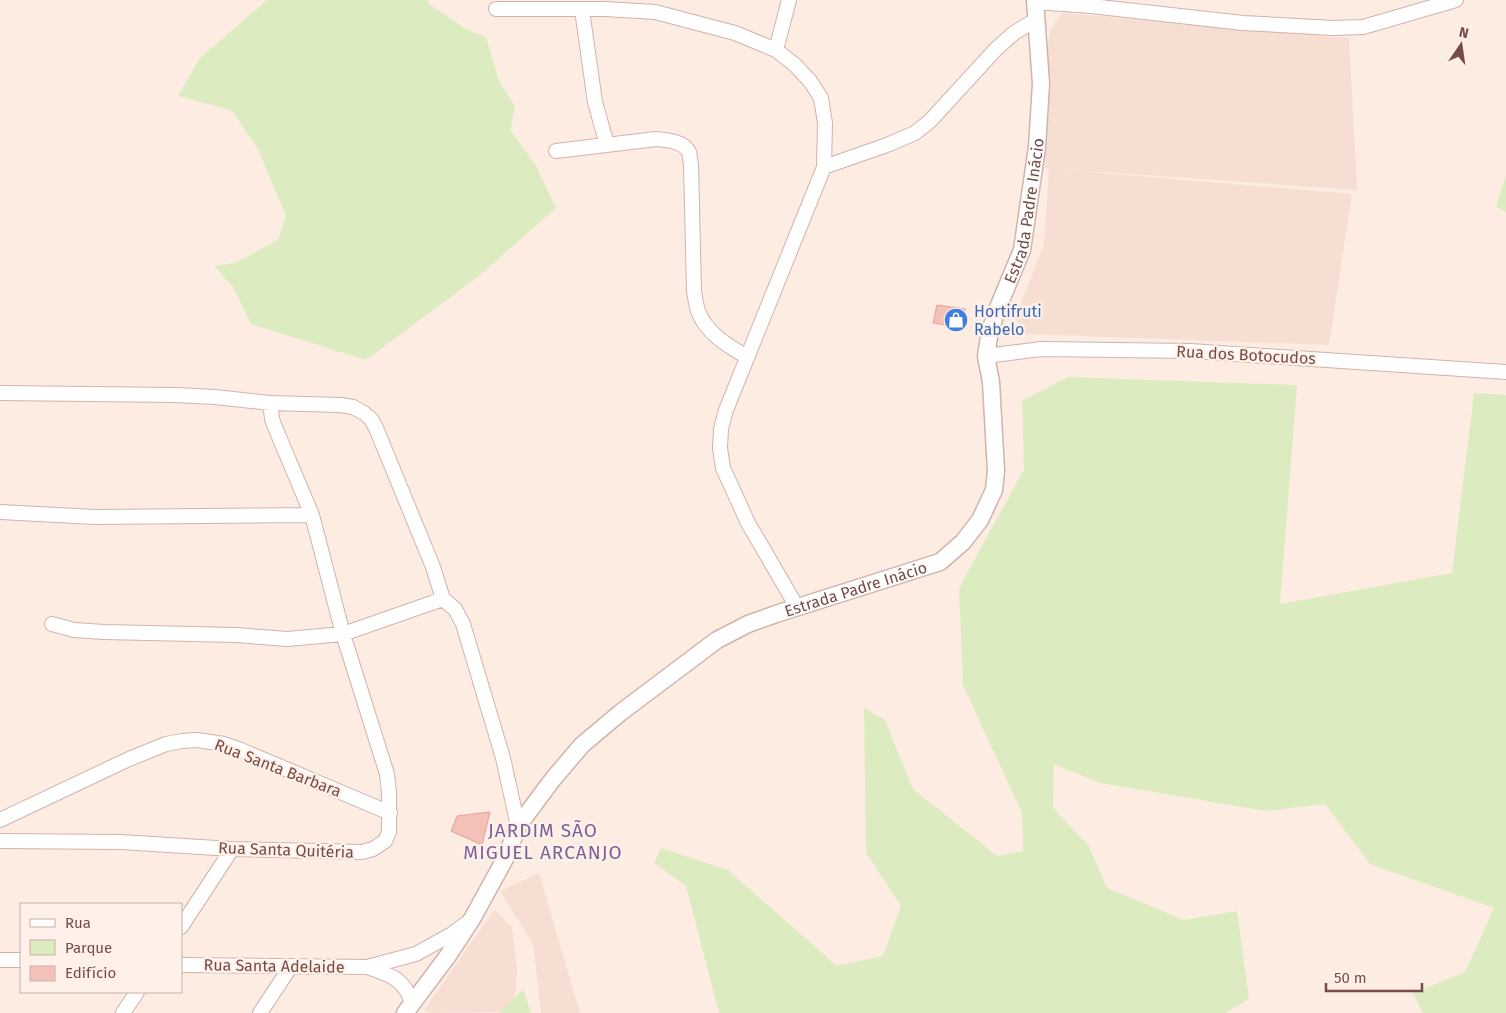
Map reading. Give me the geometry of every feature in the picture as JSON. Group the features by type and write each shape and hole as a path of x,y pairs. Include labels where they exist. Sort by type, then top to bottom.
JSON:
{"street":[{"path":"776,50 789,0"},
{"path":"1035,1 1243,23 1333,28 1363,27 1456,0"},
{"name":"Estrada Padre Inácio","path":"409,1008 447,957 472,919 506,857 518,826 553,779 582,745 620,713 717,640 748,624 940,562 963,542 980,520 994,490 996,470 991,382 986,356 990,332 997,310 1022,250 1037,147 1041,84 1035,1"},
{"path":"496,9 605,9 655,12 735,33 776,50 795,65 810,81 821,98 825,123 824,166 720,429 723,468 748,523 797,607"},
{"path":"582,10 595,102 607,145"},
{"path":"824,166 887,145 915,133 930,121 996,49 1014,33 1036,19"},
{"path":"556,151 656,139 681,144 689,152 691,164 694,291 698,310 708,329 724,344 747,357"},
{"name":"Rua dos Botocudos","path":"986,356 1041,349 1190,351 1506,372"},
{"path":"0,393 175,395 270,403 340,405 353,407 371,418 433,567 443,599 455,609 463,624 503,758 518,826"},
{"name":"Rua Santa Quitéria","path":"0,841 121,842 232,849 362,852 373,849 385,841 389,832 390,813 387,774 343,634 312,515 272,419 270,403"},
{"path":"0,512 95,517 312,515"},
{"path":"52,624 74,630 104,632 236,635 287,639 343,634 443,599"},
{"name":"Rua Santa Barbara","path":"0,820 153,749 182,741 197,740 224,744 241,750 390,813"},
{"path":"182,925 232,849"},
{"name":"Rua Santa Adelaide","path":"182,965 367,967 416,954 452,934 472,919"},
{"path":"0,960 20,960"},
{"path":"260,1013 292,966"},
{"name":"Rua Santa Adelaide","path":"367,967 394,977 408,992 409,1008"},
{"path":"123,1013 136,993"}],"shaded area":[{"path":"1062,13 1349,38 1357,190 1057,169 1352,194 1329,345 1026,334 1015,318 1044,244 1049,169 1045,168 1044,160 1046,59 1050,31"},
{"path":"539,873 580,1013 541,1013 533,944 500,891"},
{"path":"494,910 512,927 517,970 514,1012 431,1013 424,1010"}],"green space":[{"path":"267,0 428,0 428,3 467,30 486,37 499,81 515,106 510,130 536,166 556,208 479,276 366,360 251,324 233,287 214,266 235,263 278,240 286,216 258,149 231,110 178,96 200,58"},
{"path":"1506,176 1506,212 1496,207"},
{"path":"1068,377 1297,385 1280,604 1452,573 1474,393 1506,395 1506,1013 1423,1013 1413,993 1465,972 1494,908 1370,864 1325,804 1266,811 1100,783 1054,764 1053,808 1089,846 1107,888 1184,920 1237,911 1249,999 1225,1013 719,1013 686,886 654,863 661,848 728,870 837,966 883,956 901,906 866,853 864,708 885,720 913,789 997,856 1023,851 1022,813 963,685 959,588 1024,469 1022,401"},
{"path":"523,989 531,1013 499,1013"}],"building":[{"path":"937,305 965,309 964,328 933,323"},
{"path":"490,812 482,845 451,831 457,816"}],"place":[{"name":"Hortifruti Rabelo","path":"956,320"}],"district":[{"name":"JARDIM SÃO MIGUEL ARCANJO","path":"543,841"}]}
